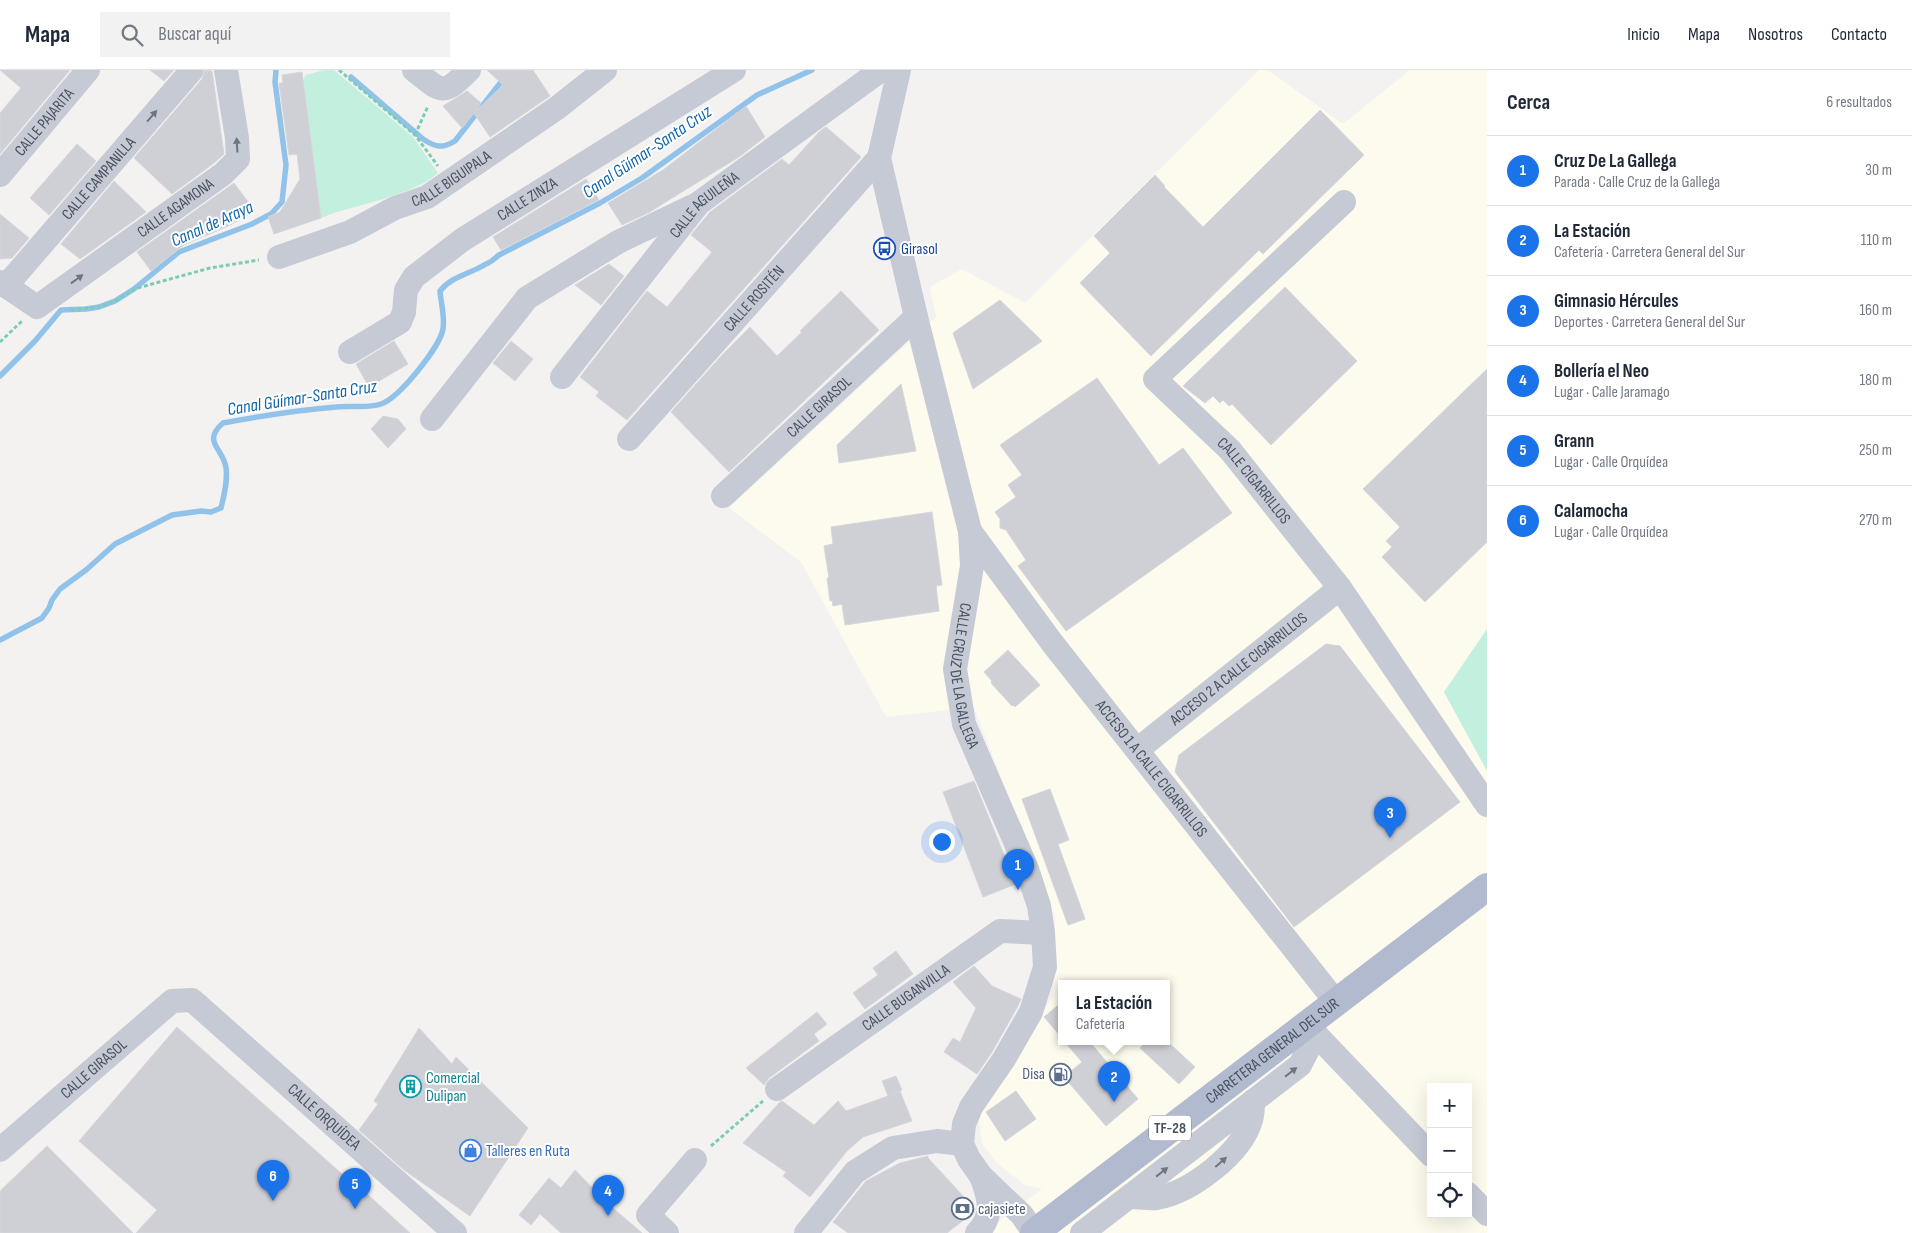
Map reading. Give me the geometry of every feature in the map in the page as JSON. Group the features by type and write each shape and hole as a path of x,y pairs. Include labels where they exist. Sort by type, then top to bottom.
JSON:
{"main road":[{"name":"CARRETERA GENERAL DEL SUR","path":"1034,1233 1311,1029 1336,1002 1487,887"}],"street":[{"name":"CALLE PAJARITA","path":"0,175 88,70"},
{"name":"CALLE CAMPANILLA","path":"3,284 192,70"},
{"name":"CALLE AGAMONA","path":"37,307 223,174 238,159 237,138 226,70"},
{"path":"414,70 436,88 443,90 454,85 469,70"},
{"name":"CALLE BIGUIPALA","path":"279,257 350,232 395,208 427,197 557,108 605,70"},
{"name":"CALLE ZINZA","path":"350,352 400,322 404,312 406,290 414,277 462,240 734,70"},
{"name":"CALLE AGUILEÑA","path":"562,377 699,203 881,70"},
{"name":"CALLE CRUZ DE LA GALLEGA","path":"898,70 879,158 916,317 970,531 972,566 955,669 964,724 1027,869 1039,906 1043,933 1045,967 1031,1012 1004,1059 971,1107 964,1124 962,1144"},
{"name":"CALLE ROSITÉN","path":"628,439 879,158"},
{"name":"CALLE CIGARRILLOS","path":"1344,202 1155,379 1230,450 1340,588 1487,805"},
{"path":"432,419 527,298 618,242 699,203"},
{"path":"3,284 37,307"},
{"name":"CALLE GIRASOL","path":"723,496 916,317"},
{"name":"ACCESO 1 A CALLE CIGARRILLOS","path":"970,531 1053,644 1336,1002"},
{"name":"ACCESO 2 A CALLE CIGARRILLOS","path":"1137,750 1340,588"},
{"name":"CALLE BUGANVILLA","path":"776,1089 1000,931 1043,933"},
{"name":"CALLE GIRASOL","path":"0,1150 172,1001 192,1000"},
{"name":"CALLE ORQUÍDEA","path":"192,1000 455,1233"},
{"path":"1082,1233 1300,1065 1311,1029 1427,1151"},
{"path":"806,1233 856,1172 893,1148 937,1140 962,1144 969,1159 982,1176 1022,1215 1034,1233"},
{"path":"667,1233 648,1215 695,1160"},
{"path":"978,1233 985,1225 989,1214 982,1176"},
{"path":"1472,1198 1487,1214"}],"path":[{"path":"338,70 415,135 450,183"},
{"path":"415,135 436,88"},
{"path":"0,342 37,307 62,305 71,310 99,307 115,301 134,289 200,270 279,257"},
{"path":"695,1160 776,1089"}],"shaded area":[{"path":"1259,70 1268,70 1343,124 1410,70 1487,70 1487,629 1444,692 1487,771 1487,1233 984,1233 1042,1189 1025,1185 997,1163 982,1143 979,1122 985,1104 1053,996 1055,916 974,707 886,717 801,562 729,508 936,317 930,287 962,269 1025,303"}],"green space":[{"path":"324,70 334,70 413,137 438,173 416,187 402,193 321,218 303,80 306,75"},
{"path":"1487,629 1487,771 1444,692"}],"building":[{"path":"0,70 70,70 0,154 0,113 21,88"},
{"path":"150,70 174,70 164,81"},
{"path":"205,70 212,71 224,154 172,194 134,158 202,79"},
{"path":"487,70 533,70 550,96 490,137 474,113 462,128 443,106 467,91 481,103 476,111 503,85"},
{"path":"302,72 321,218 274,234 268,217 280,212 300,179 297,154 289,155 279,83 283,83 282,75"},
{"path":"746,106 765,137 739,157 650,212 622,225 608,203 663,170"},
{"path":"1320,110 1364,155 1263,254 1259,250 1151,356 1080,283 1110,253 1094,236 1155,175 1164,187 1203,227"},
{"path":"826,127 861,157 627,420 596,396 599,392 580,377 647,291 667,307 712,252 691,235 710,212 782,159 789,165 819,132"},
{"path":"77,144 96,161 49,215 30,198"},
{"path":"586,179 599,200 501,250 493,237"},
{"path":"114,181 146,212 80,259 61,244"},
{"path":"234,183 255,211 228,226 184,245 151,271 137,252"},
{"path":"0,214 29,238 12,258 0,259"},
{"path":"609,264 624,276 601,305 575,285"},
{"path":"1285,287 1357,361 1271,445 1232,404 1229,406 1223,400 1220,403 1213,396 1205,403 1183,386"},
{"path":"841,291 879,330 729,472 671,412 750,327 777,356"},
{"path":"1000,300 1042,341 973,389 953,333"},
{"path":"394,341 408,364 369,387 356,364"},
{"path":"511,341 533,359 515,381 493,363"},
{"path":"1487,369 1487,542 1425,602 1382,557 1392,547 1386,541 1400,527 1363,489"},
{"path":"1097,378 1159,465 1183,448 1232,513 1066,631 1018,566 1026,560 1006,530 1000,528 1000,519 995,512 1016,497 1008,485 1022,475 1000,445"},
{"path":"901,384 916,451 839,463 837,445"},
{"path":"383,416 398,419 406,429 388,448 371,429"},
{"path":"932,512 942,585 936,586 939,611 845,625 842,604 833,606 832,600 830,601 827,578 829,578 824,546 833,544 831,527"},
{"path":"1326,644 1340,646 1460,802 1294,927 1175,772 1179,755"},
{"path":"1008,650 1040,685 1015,707 991,683 992,681 984,672"},
{"path":"974,781 1016,884 983,897 943,792"},
{"path":"1050,789 1069,840 1058,844 1085,919 1068,925 1022,799"},
{"path":"896,951 913,974 865,1009 853,993 878,975 873,968"},
{"path":"974,966 992,986 1021,999 992,1052 977,1074 944,1052 953,1038 960,1042 976,1008 953,982"},
{"path":"1058,1005 1058,1033 1044,1017"},
{"path":"817,1012 827,1024 814,1034 819,1041 769,1078 764,1085 746,1068"},
{"path":"177,1027 410,1233 136,1233 157,1210 79,1141"},
{"path":"419,1028 452,1064 456,1057 528,1128 470,1216 404,1170 359,1130 378,1104 374,1101"},
{"path":"1170,1044 1195,1067 1179,1084 1140,1048 1143,1045"},
{"path":"1067,1045 1092,1045 1138,1099 1106,1126 1064,1077 1082,1062"},
{"path":"896,1076 902,1090 891,1095 900,1091 912,1121 863,1137 847,1151 810,1197 783,1176 786,1172 743,1143 782,1101 814,1125 838,1101 846,1111 888,1096 882,1081"},
{"path":"1016,1091 1036,1119 1005,1141 986,1112"},
{"path":"47,1146 133,1233 0,1233 0,1191"},
{"path":"928,1156 975,1209 974,1212 947,1233 848,1233 833,1222 866,1181 900,1163"},
{"path":"575,1170 606,1202 642,1233 561,1233 540,1214 531,1225 519,1215 549,1178 561,1188"}],"waterway":[{"name":"Canal de Araya","path":"0,376 35,341 61,310 99,307 115,301 134,289 179,252 252,224 271,214 282,202 286,165 275,82 276,70"},
{"name":"Canal de Araya","path":"351,77 423,139 431,144 442,146 455,141 501,82 516,70"},
{"name":"Canal Güímar-Santa Cruz","path":"0,640 42,618 60,589 86,570 115,544 172,515 201,511 211,512 221,508 226,483 226,468 214,441 214,435 223,423 308,410 370,406 389,400 418,371 435,347 443,329 444,319 440,291 450,282 600,203 642,178 757,95 812,70"}],"place":[{"name":"Girasol","path":"885,249"},
{"name":"Gimnasio Hércules","path":"1390,838"},
{"name":"Cruz De La Gallega","path":"1018,890"},
{"name":"Disa","path":"1061,1074"},
{"name":"Comercial Dulipan","path":"410,1087"},
{"name":"La Estación","path":"1114,1102"},
{"name":"Talleres en Ruta","path":"470,1151"},
{"name":"Calamocha","path":"273,1201"},
{"name":"Grann","path":"355,1209"},
{"name":"cajasiete","path":"962,1209"},
{"name":"Bollería el Neo","path":"608,1216"}]}
